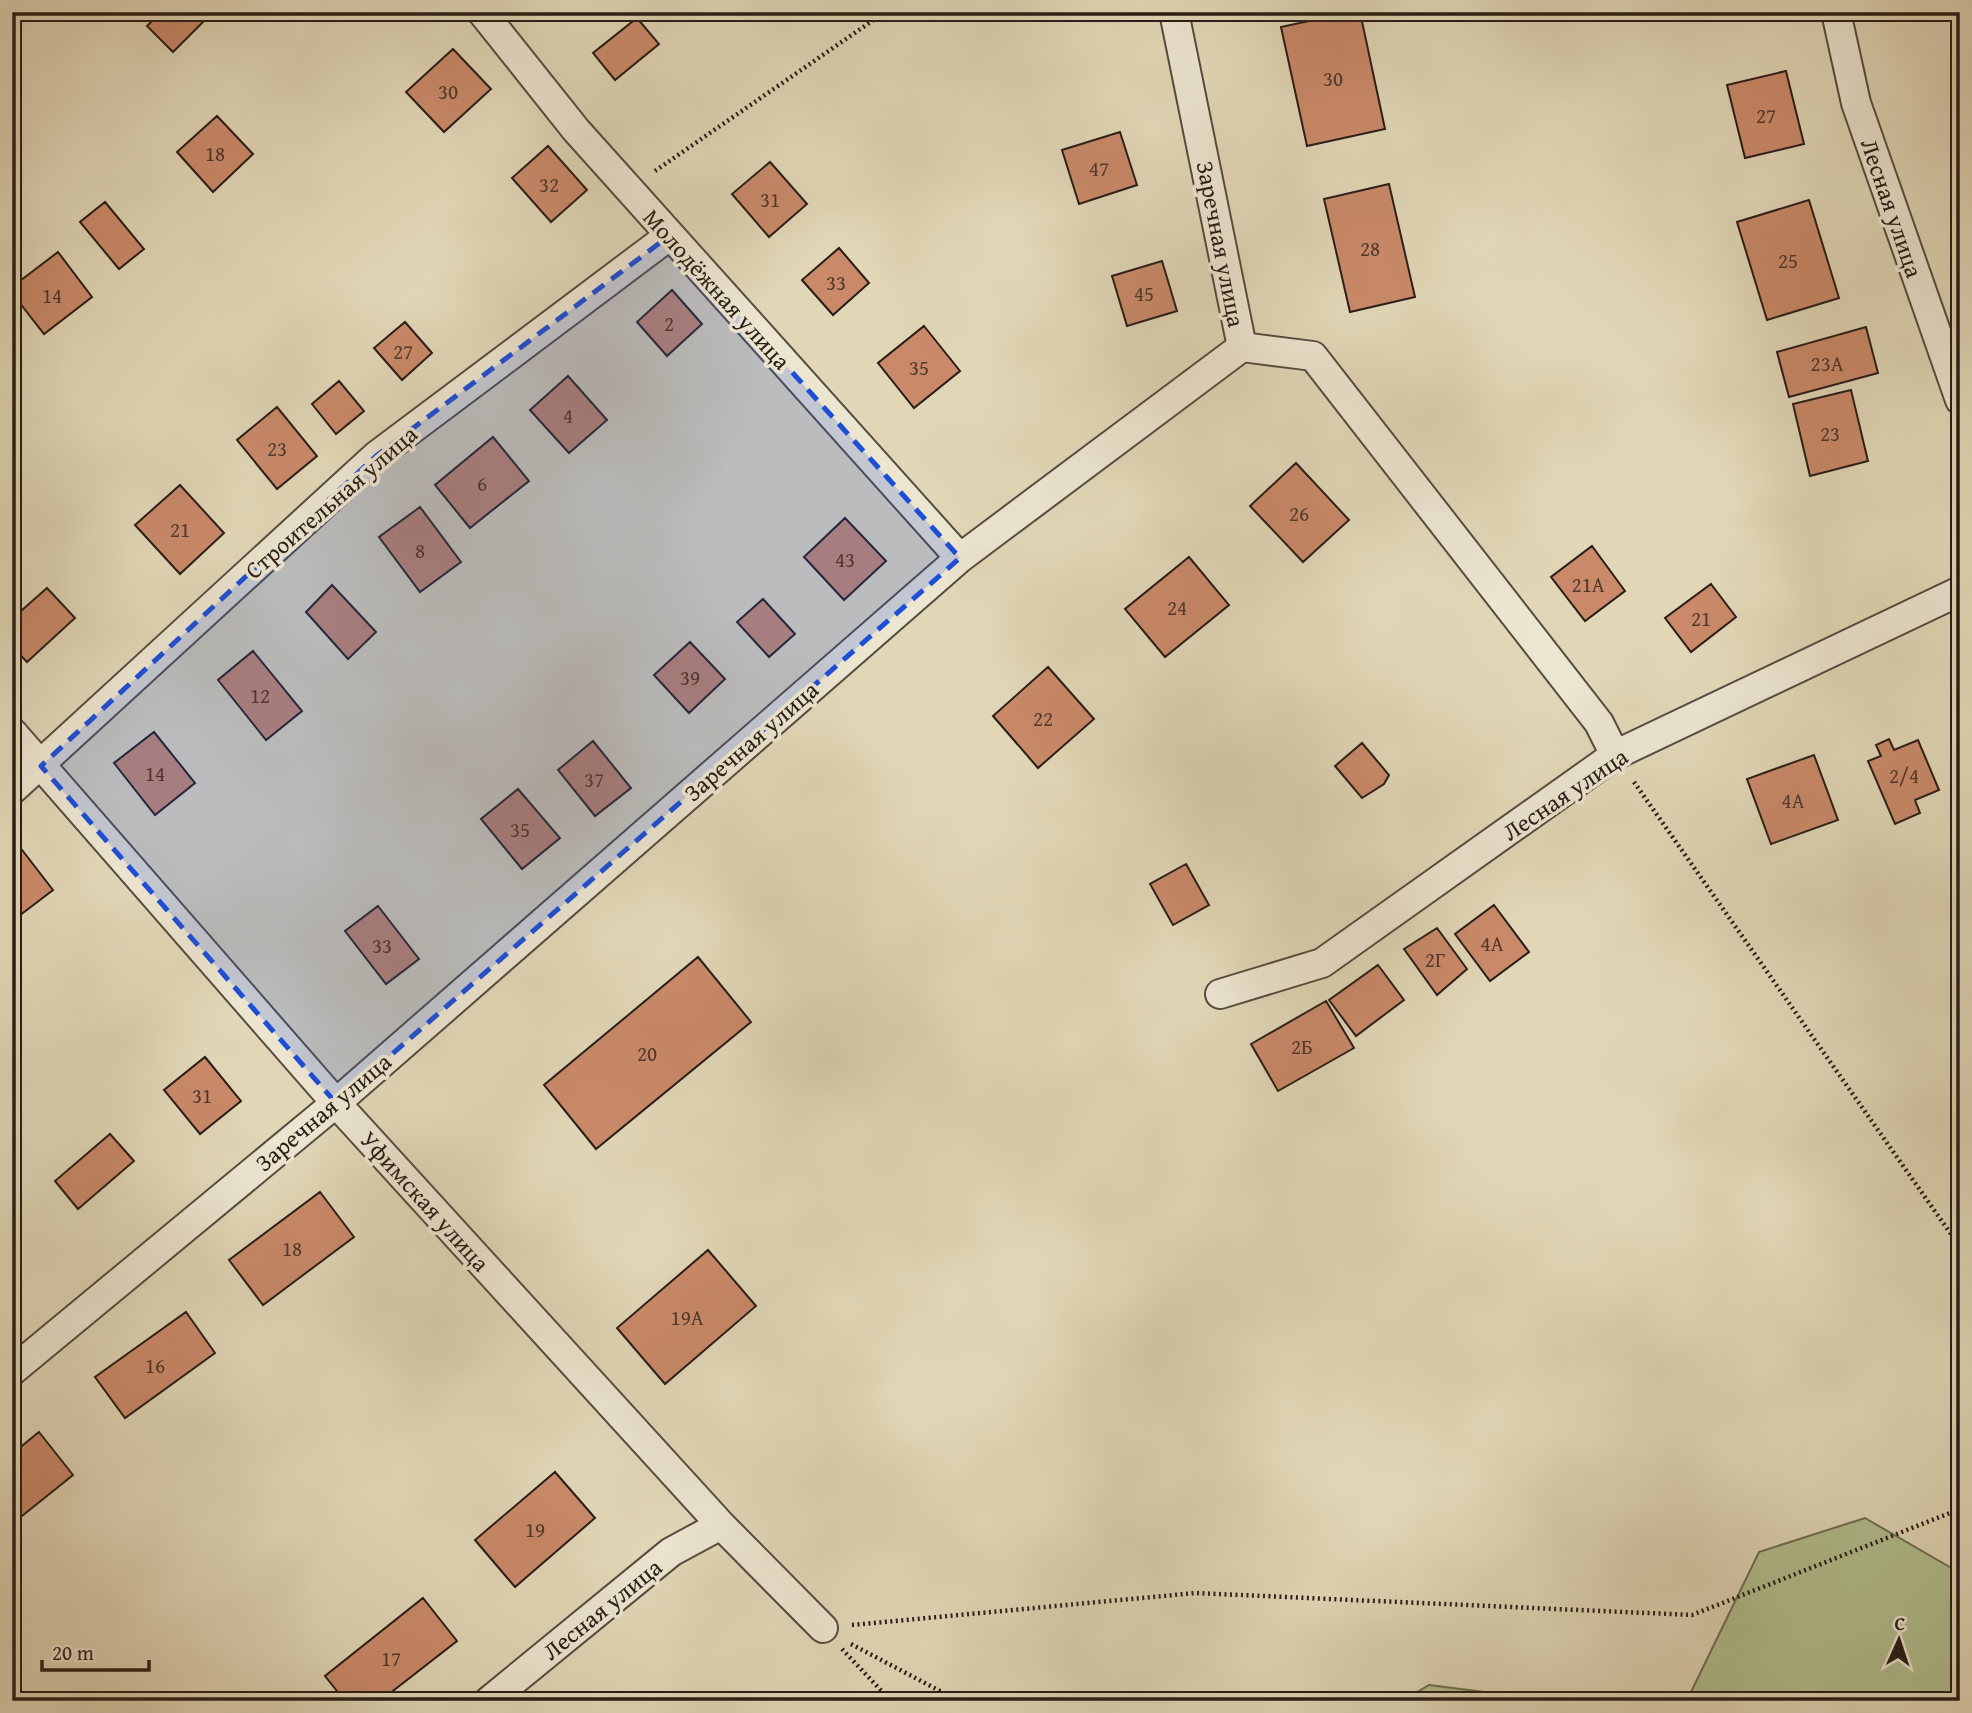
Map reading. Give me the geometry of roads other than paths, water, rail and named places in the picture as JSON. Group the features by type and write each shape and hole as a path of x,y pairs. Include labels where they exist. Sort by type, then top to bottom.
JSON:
{"street":[{"name":"Молодёжная улица","path":"482,12 576,130 628,190 960,558"},
{"name":"Заречная улица","path":"12,1371 336,1103 960,558 1242,346 1174,12"},
{"name":"Лесная улица","path":"1836,12 1856,103 1960,400"},
{"name":"Строительная улица","path":"12,790 376,456 669,236"},
{"path":"1242,346 1313,356 1599,723 1615,755"},
{"name":"Лесная улица","path":"1220,994 1322,963 1615,755 1960,592"},
{"name":"Уфимская улица","path":"12,732 336,1103 720,1525 823,1628"},
{"name":"Лесная улица","path":"489,1701 671,1552 720,1525"}]}
